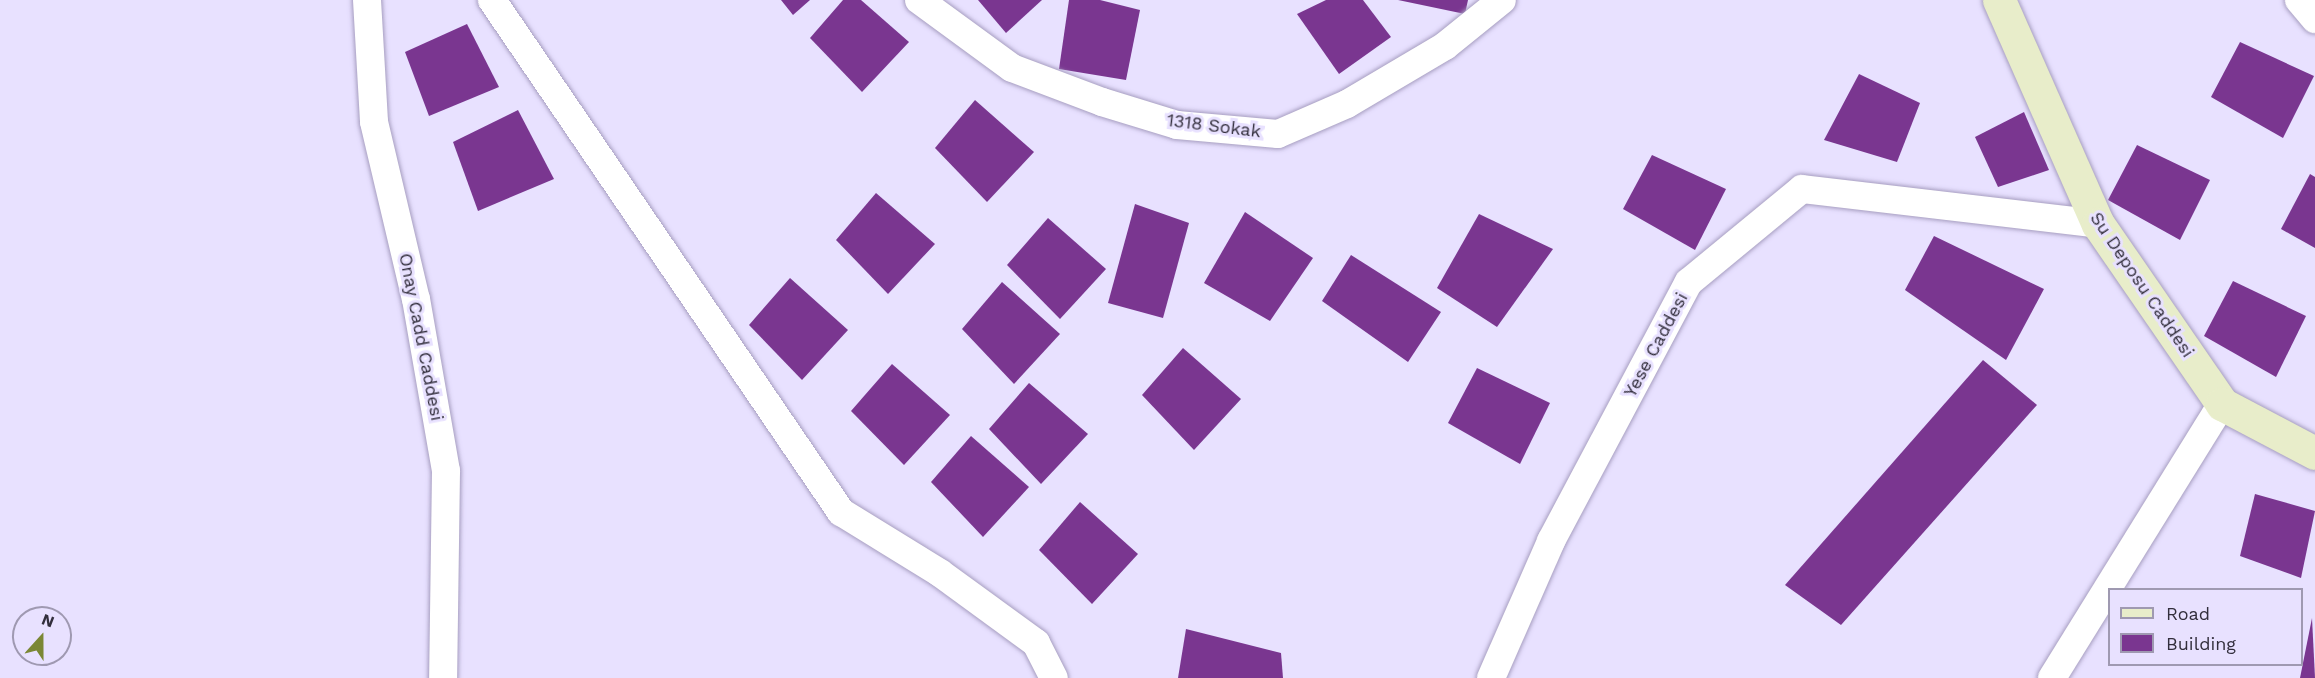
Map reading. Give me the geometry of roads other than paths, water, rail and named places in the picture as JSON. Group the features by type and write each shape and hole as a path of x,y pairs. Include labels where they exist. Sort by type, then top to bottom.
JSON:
{"street":[{"name":"Onay Cadd Caddesi","path":"366,0 374,122 416,299 446,471 443,678"},
{"path":"492,0 841,512 939,573 1036,643 1054,678"},
{"name":"1318 Sokak","path":"919,0 1012,68 1102,102 1177,125 1278,134 1347,104 1435,51 1502,0"},
{"name":"Su Deposu Caddesi","path":"2000,0 2097,224 2222,404 2315,453"},
{"path":"2299,0 2315,19"},
{"name":"Yese Caddesi","path":"1491,678 1551,541 1689,282 1802,189 2097,224"},
{"path":"2052,678 2222,404"}]}
